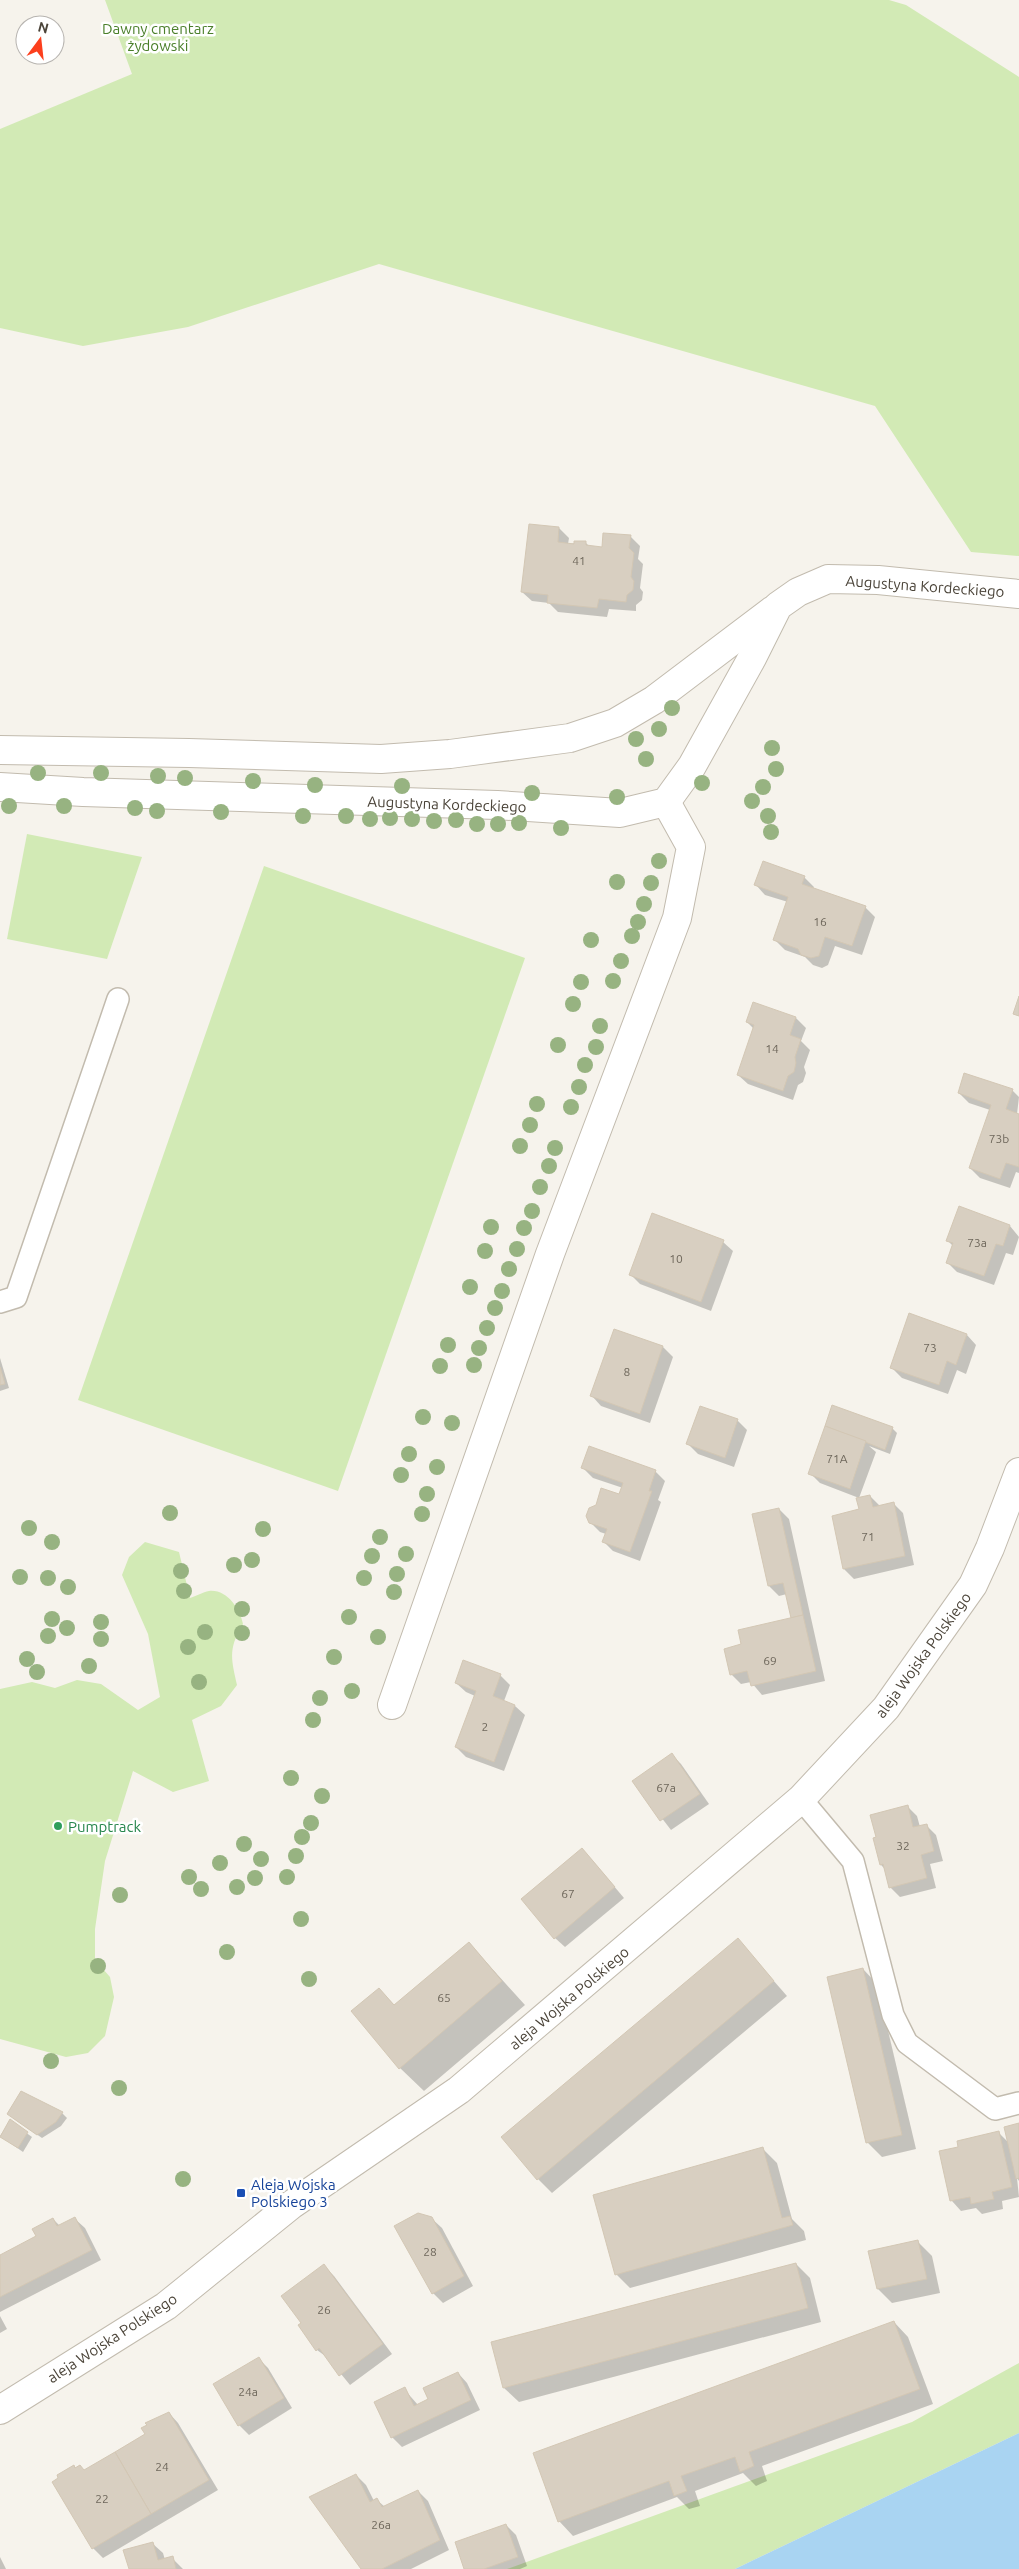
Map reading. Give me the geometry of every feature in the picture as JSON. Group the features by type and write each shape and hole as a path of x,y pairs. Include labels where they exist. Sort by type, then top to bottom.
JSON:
{"street":[{"name":"Augustyna Kordeckiego","path":"0,750 189,752 381,759 450,754 570,738 615,723 654,700 798,592 828,579 878,580 1019,594"},
{"name":"Augustyna Kordeckiego","path":"0,787 83,792 498,805 620,813 666,802 692,766 752,658 778,606"},
{"path":"392,1705 550,1254 677,918 691,847 666,802"},
{"name":"aleja Wojska Polskiego","path":"0,2410 166,2306 291,2205 459,2090 801,1799 886,1708 973,1585 990,1548 1019,1472"}],"lane":[{"path":"0,1302 16,1297 118,999"},
{"path":"801,1799 853,1861 893,2015 907,2043 995,2109 1019,2103"}],"green space":[{"name":"Dawny cmentarz żydowski","path":"105,0 889,0 906,5 1019,77 1019,556 971,552 875,406 379,264 188,327 83,346 0,328 0,129 132,74"},
{"path":"27,834 142,857 107,959 7,939"},
{"path":"264,866 525,958 338,1491 78,1400"},
{"name":"Pumptrack","path":"145,1542 179,1552 190,1598 209,1591 216,1591 227,1597 236,1606 243,1624 235,1640 232,1654 237,1685 221,1706 192,1720 209,1781 173,1792 133,1771 105,1861 95,1929 95,1960 110,1977 114,1997 105,2036 88,2053 66,2057 0,2039 0,1689 32,1682 55,1688 77,1680 101,1684 138,1710 160,1697 148,1634 122,1575 129,1557"},
{"path":"1019,2363 1019,2433 735,2569 507,2569 912,2422"}],"water":[{"path":"1019,2433 1019,2569 735,2569"}],"building":[{"path":"529,524 559,527 558,542 574,544 574,541 586,541 586,545 602,547 603,533 631,535 629,548 634,553 631,577 634,581 633,590 627,595 626,602 599,599 597,608 547,603 548,595 521,592"},
{"path":"763,861 805,876 802,884 866,906 852,946 825,937 819,956 811,958 801,955 798,949 773,940 788,897 754,885"},
{"path":"1019,996 1019,1016 1013,1014"},
{"path":"753,1002 796,1017 790,1035 801,1039 795,1057 794,1072 788,1076 783,1091 737,1075 754,1025 746,1022"},
{"path":"964,1073 1013,1089 1006,1109 1019,1114 1019,1167 1006,1163 1000,1179 969,1168 991,1105 958,1093"},
{"path":"959,1206 1010,1225 1003,1246 996,1244 984,1276 946,1263 953,1243 946,1241"},
{"path":"652,1213 724,1240 701,1302 629,1275"},
{"path":"909,1313 967,1334 956,1365 947,1361 939,1385 890,1368"},
{"path":"614,1329 663,1346 640,1414 590,1396"},
{"path":"0,1367 5,1384 0,1385"},
{"path":"832,1405 893,1427 885,1450 825,1426"},
{"path":"700,1406 738,1419 725,1458 686,1444"},
{"path":"825,1426 866,1441 850,1489 808,1474"},
{"path":"589,1446 656,1470 649,1491 652,1491 630,1552 602,1542 607,1529 589,1523 586,1516 589,1508 596,1505 601,1488 619,1494 623,1483 581,1468"},
{"path":"870,1495 873,1507 894,1502 905,1556 843,1569 832,1516 859,1509 856,1498"},
{"path":"779,1508 803,1615 791,1618 783,1583 768,1586 752,1514"},
{"path":"803,1615 816,1671 751,1686 747,1671 730,1675 724,1649 741,1644 738,1630"},
{"path":"463,1660 501,1674 493,1696 515,1705 494,1762 455,1747 476,1691 455,1683"},
{"path":"672,1753 700,1794 660,1821 632,1781"},
{"path":"908,1805 913,1827 927,1824 934,1851 921,1855 927,1878 889,1888 883,1864 880,1865 873,1838 876,1837 870,1815"},
{"path":"582,1848 615,1887 554,1939 521,1899"},
{"path":"738,1938 774,1981 537,2180 501,2137"},
{"path":"469,1942 502,1981 399,2069 351,2011 379,1988 394,2005"},
{"path":"863,1968 902,2135 866,2143 827,1977"},
{"path":"21,2091 63,2112 56,2122 37,2135 7,2114"},
{"path":"10,2119 28,2132 18,2148 0,2137"},
{"path":"1019,2123 1019,2178 1016,2179 1004,2127"},
{"path":"999,2131 1012,2187 992,2192 994,2199 971,2204 970,2197 950,2201 939,2151 958,2147 957,2141"},
{"path":"763,2147 782,2218 790,2216 793,2225 615,2275 593,2195"},
{"path":"418,2213 432,2217 464,2276 432,2294 394,2226"},
{"path":"75,2217 92,2250 0,2297 0,2255 36,2236 32,2229 53,2218 57,2226"},
{"path":"918,2240 927,2279 877,2289 868,2251"},
{"path":"796,2263 808,2308 503,2388 491,2342"},
{"path":"324,2264 383,2344 339,2376 319,2348 316,2351 298,2325 301,2323 281,2296"},
{"path":"894,2321 920,2389 749,2452 754,2466 740,2472 735,2457 681,2476 687,2491 674,2496 669,2481 558,2522 533,2453"},
{"path":"259,2357 284,2398 238,2426 213,2384"},
{"path":"458,2372 471,2400 391,2438 374,2402 405,2387 414,2406 428,2399 423,2388"},
{"path":"169,2412 209,2480 151,2514 115,2452 145,2434 141,2428 147,2425 145,2423"},
{"path":"115,2452 151,2514 92,2549 52,2482 58,2478 57,2475 74,2465 75,2468 80,2465 84,2470"},
{"path":"356,2474 370,2502 377,2498 382,2507 418,2490 440,2540 382,2569 361,2569 309,2497"},
{"path":"506,2524 518,2557 484,2569 464,2569 455,2542"},
{"path":"153,2542 158,2560 173,2556 176,2569 129,2569 123,2550"}],"place":[{"name":"Pumptrack","path":"58,1826"},
{"name":"Aleja Wojska Polskiego 3","path":"241,2193"}]}
